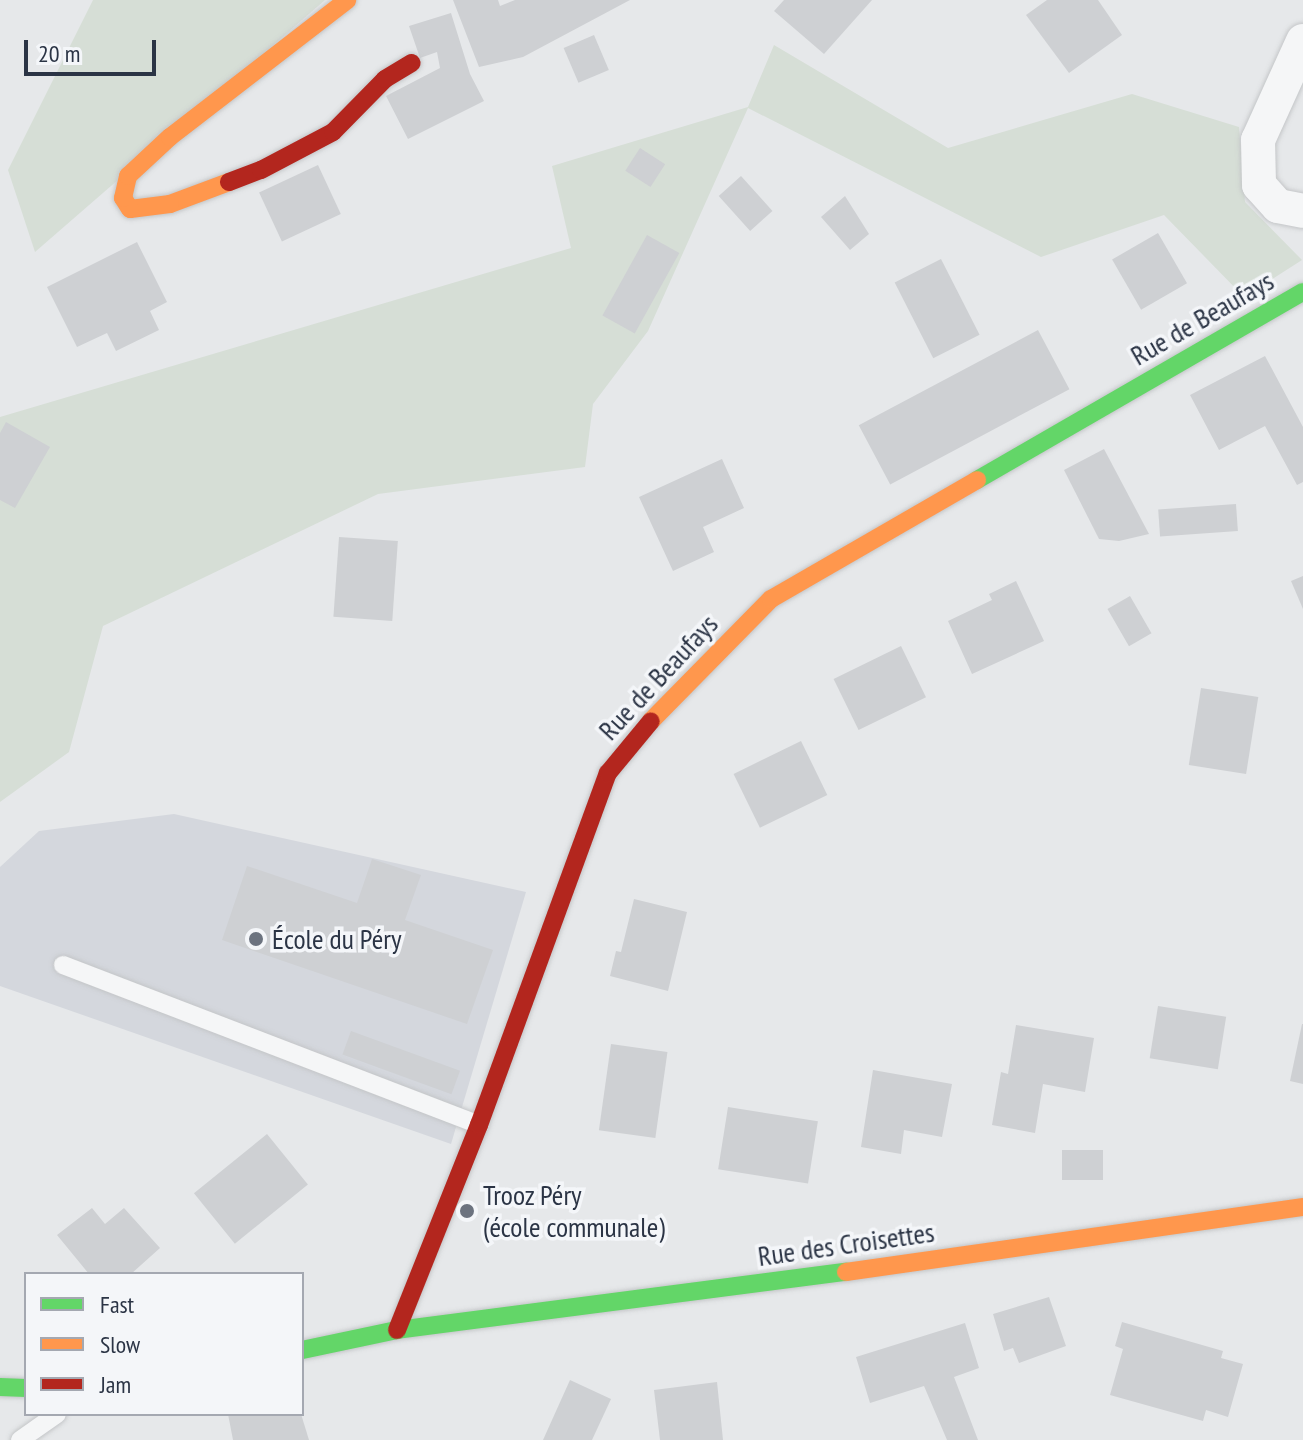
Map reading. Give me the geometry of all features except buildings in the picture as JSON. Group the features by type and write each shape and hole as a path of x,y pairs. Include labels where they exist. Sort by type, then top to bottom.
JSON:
{"street":[{"path":"347,0 170,137 128,176 123,198 130,209 170,204 261,170 333,132 385,79 412,63"},
{"path":"1303,41 1258,140 1258,155 1259,185 1278,206 1303,211"},
{"name":"Rue de Beaufays","path":"397,1330 479,1125 608,773 665,704 771,599 1303,292"},
{"name":"Rue des Croisettes","path":"397,1330 636,1302 1303,1207"},
{"path":"304,1350 397,1330"},
{"path":"0,1387 24,1388"}],"lane":[{"path":"63,965 479,1125"},
{"path":"20,1440 54,1416"}],"shaded area":[{"path":"93,0 325,0 35,252 8,170"},
{"path":"774,45 948,148 1132,94 1239,127 1245,202 1302,260 1244,297 1164,215 1041,257 748,108 648,331 593,404 585,467 378,494 103,626 69,752 0,802 0,417 571,248 552,166 748,107"},
{"name":"École du Péry","path":"174,814 526,892 451,1144 0,986 0,867 39,831"}],"traffic: fast":[{"path":"977,480 1303,292"},
{"path":"304,1350 397,1330 846,1272"},
{"path":"0,1387 24,1388"}],"traffic: slow":[{"path":"229,182 170,204 130,209 123,198 128,176 170,137 347,0"},
{"path":"651,721 771,599 977,480"},
{"path":"846,1272 1303,1207"}],"traffic: jam":[{"path":"229,182 261,170 333,132 385,79 412,63"},
{"path":"397,1330 479,1125 608,773 651,721"}],"place":[{"name":"École du Péry","path":"256,939"},
{"name":"Trooz Péry (école communale)","path":"467,1211"}]}
